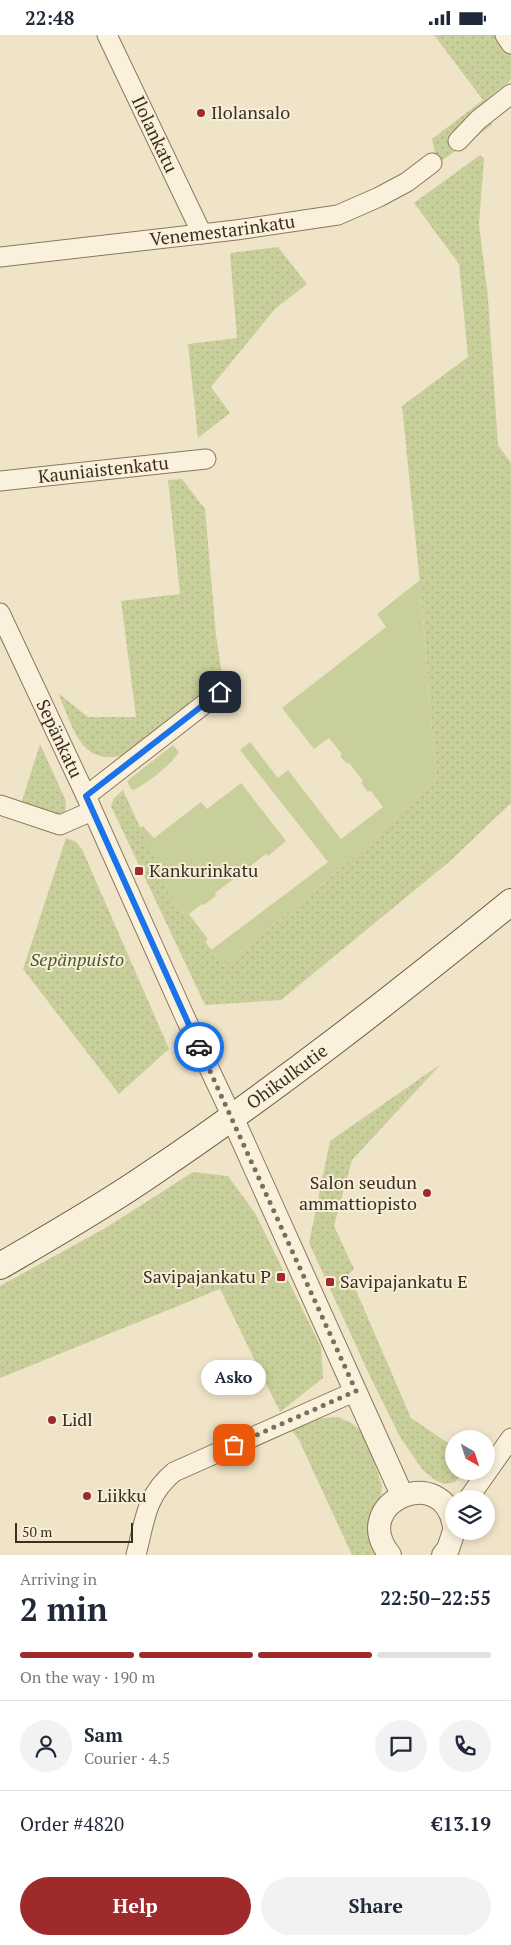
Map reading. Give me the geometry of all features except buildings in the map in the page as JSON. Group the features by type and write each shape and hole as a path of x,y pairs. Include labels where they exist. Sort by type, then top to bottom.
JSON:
{"main road":[{"name":"Ohikulkutie","path":"0,1266 54,1235 148,1176 232,1117 394,997 511,902"}],"street":[{"name":"Ilolankatu","path":"107,35 202,234"},
{"path":"505,35 511,44"},
{"path":"458,141 478,120 511,94"},
{"name":"Venemestarinkatu","path":"0,257 202,234 338,215 371,201 407,182 432,163"},
{"name":"Kauniaistenkatu","path":"0,481 206,459"},
{"name":"Sepänkatu","path":"0,613 89,803 402,1495"},
{"path":"0,805 60,825 89,803 220,692"},
{"path":"136,1555 153,1495 162,1482 174,1472 356,1391"},
{"path":"474,1490 511,1438"},
{"path":"390,1555 382,1545 379,1533 380,1521 384,1510 392,1501 402,1495 414,1492 427,1493 438,1499 445,1506"},
{"path":"443,1555 451,1540"}],"green space":[{"path":"434,35 500,35 511,50 511,80 487,99 492,125 437,164 432,139 483,100"},
{"path":"480,155 484,159 479,224 488,298 498,445 511,463 511,803 449,862 281,1000 205,1005 111,806 114,798 123,790 174,901 224,966 345,865 436,779 422,603 402,406 468,357 459,264 414,203"},
{"path":"278,247 307,284 275,309 211,387 230,413 198,438 188,344 237,338 230,253"},
{"path":"182,479 205,509 216,635 223,681 131,753 114,757 101,756 90,751 75,733 58,693 88,717 136,717 121,601 180,594 168,480"},
{"path":"420,580 436,779 345,865 224,966 211,950 328,862 240,750 250,742 278,778 288,770 341,839 383,807 370,790 368,792 361,783 363,781 349,763 347,764 340,756 342,754 329,738 314,749 282,708 386,627 377,614"},
{"path":"40,744 66,801 65,821 21,804"},
{"path":"173,745 179,752 170,763 147,782 134,790 131,789 127,781"},
{"path":"241,783 286,841 268,856 266,854 248,868 249,871 237,880 235,878 215,893 216,896 189,914 208,939 205,942 174,901 140,828 143,826 154,838 201,802 207,809"},
{"name":"Sepänpuisto","path":"66,838 76,842 82,849 169,1049 119,1094 23,969"},
{"path":"441,1064 352,1160 334,1226 354,1269 349,1274 411,1418 445,1441 445,1480 457,1480 455,1482 444,1484 435,1480 422,1469 400,1437 309,1243 330,1141"},
{"path":"193,1172 228,1176 255,1213 321,1347 323,1378 280,1412 220,1289 0,1378 0,1286 107,1227"},
{"path":"338,1417 351,1423 363,1432 382,1486 375,1542 377,1555 352,1555 299,1440 290,1428 313,1419"}],"way so far":[{"path":"199,1047 356,1391 234,1445"}],"place":[{"name":"Ilolansalo","path":"201,113"},
{"name":"Kankurinkatu","path":"139,871"},
{"name":"Salon seudun ammattiopisto","path":"427,1193"},
{"name":"Savipajankatu P","path":"281,1277"},
{"name":"Savipajankatu E","path":"330,1282"},
{"name":"Lidl","path":"52,1420"},
{"name":"Asko","path":"234,1445"},
{"name":"Liikku","path":"87,1496"}],"route":[{"path":"199,1047 86,796 220,692"}]}
